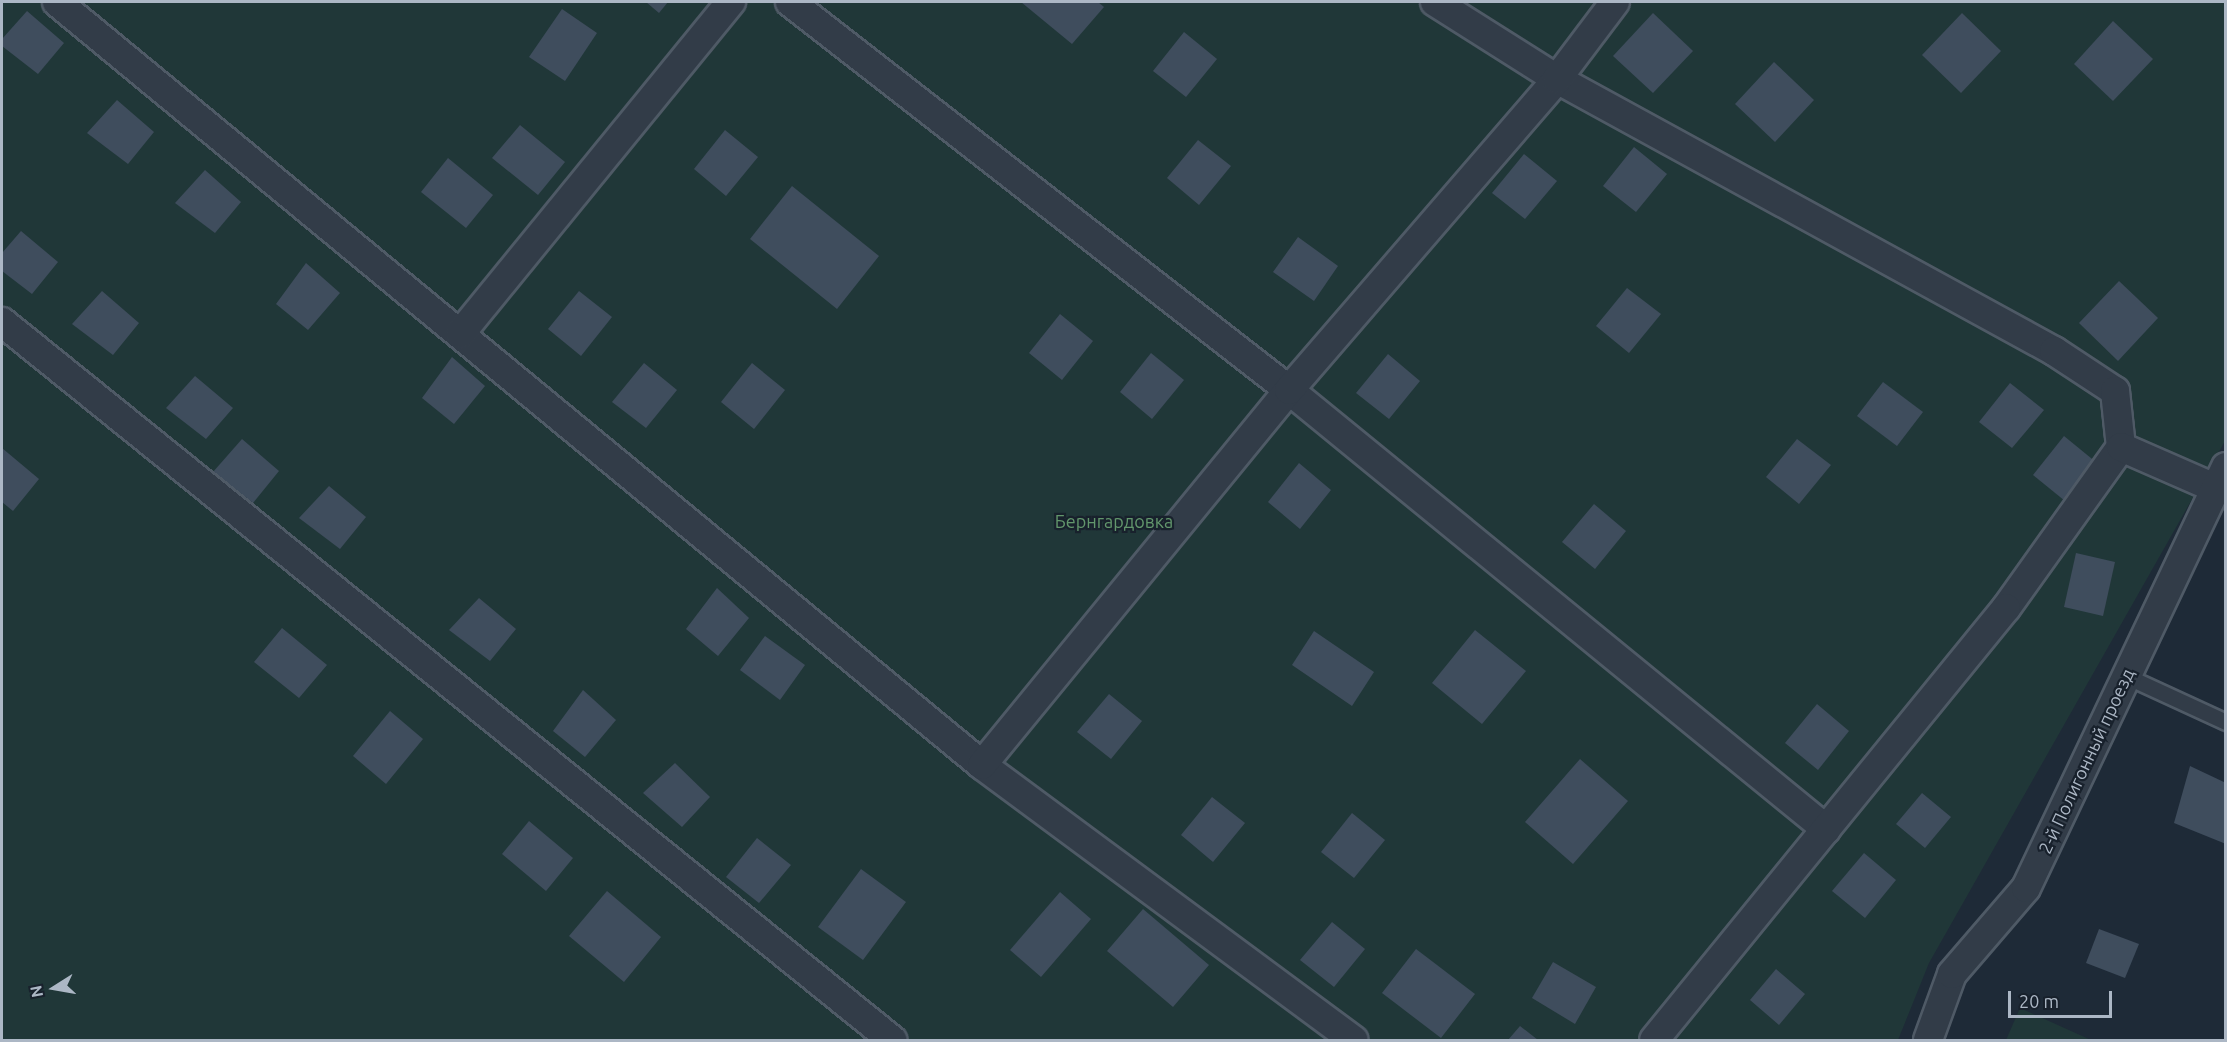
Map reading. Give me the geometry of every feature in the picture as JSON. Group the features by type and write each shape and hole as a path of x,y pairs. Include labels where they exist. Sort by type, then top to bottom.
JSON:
{"street":[{"path":"57,2 982,765 1353,1041"},
{"path":"460,334 731,2"},
{"path":"790,2 1288,390 1826,829"},
{"path":"1435,2 1557,79 2054,351 2115,391 2121,447 2006,608 1654,1041"},
{"path":"982,765 1288,390 1557,79 1615,2"},
{"path":"2,322 892,1041"},
{"path":"2121,447 2220,478"},
{"name":"2-й Полигонный проезд","path":"1928,1041 1952,974 2026,888 2220,478"}],"lane":[{"path":"2126,676 2226,722"}],"green space":[{"name":"Бернгардовка","path":"2,2 2225,2 2225,441 1929,963 1898,1040 2,1040"},
{"path":"2020,1008 2091,1040 2006,1040"}],"building":[{"path":"646,2 668,2 659,13"},
{"path":"1021,2 1098,2 1104,7 1072,44"},
{"path":"562,9 597,33 565,81 529,57"},
{"path":"27,11 64,43 38,74 2,46 2,39"},
{"path":"1653,13 1693,51 1653,93 1613,56"},
{"path":"1962,13 2001,51 1961,93 1922,55"},
{"path":"2113,21 2153,59 2113,101 2074,64"},
{"path":"1184,32 1217,59 1186,97 1153,71"},
{"path":"1774,62 1814,100 1775,142 1735,104"},
{"path":"117,100 154,132 128,164 87,133"},
{"path":"520,125 565,162 538,195 492,158"},
{"path":"725,130 758,157 726,196 694,169"},
{"path":"1198,140 1231,166 1199,205 1167,178"},
{"path":"1634,147 1667,174 1636,212 1603,186"},
{"path":"1524,154 1557,181 1525,219 1492,193"},
{"path":"448,158 493,195 466,228 421,192"},
{"path":"205,170 241,202 215,233 175,203"},
{"path":"792,186 879,256 837,309 750,239"},
{"path":"21,231 58,262 32,294 2,271 2,253"},
{"path":"1298,237 1338,266 1314,301 1273,272"},
{"path":"306,263 340,293 308,330 276,304"},
{"path":"2119,281 2158,318 2118,361 2079,323"},
{"path":"1627,288 1661,314 1629,353 1596,326"},
{"path":"102,291 139,323 113,355 72,324"},
{"path":"579,291 612,317 581,356 548,329"},
{"path":"1060,314 1093,341 1062,380 1029,353"},
{"path":"1151,353 1184,380 1152,419 1120,392"},
{"path":"1388,354 1420,381 1389,419 1356,393"},
{"path":"452,357 485,386 454,424 422,398"},
{"path":"644,363 677,390 646,428 612,402"},
{"path":"752,363 785,390 754,429 721,402"},
{"path":"195,376 233,408 206,439 166,408"},
{"path":"1883,382 1923,412 1897,446 1857,416"},
{"path":"2010,383 2044,410 2012,448 1979,422"},
{"path":"2064,436 2097,463 2065,501 2033,475"},
{"path":"242,439 279,471 253,503 213,472"},
{"path":"1797,439 1831,465 1799,504 1766,477"},
{"path":"2,448 39,479 13,511 2,502"},
{"path":"1299,463 1331,490 1300,529 1268,502"},
{"path":"329,486 366,517 340,549 299,518"},
{"path":"1594,504 1626,531 1595,569 1562,542"},
{"path":"2076,553 2115,562 2103,616 2064,607"},
{"path":"717,588 749,618 718,656 686,629"},
{"path":"479,598 516,629 490,661 449,630"},
{"path":"282,628 327,665 299,698 254,662"},
{"path":"1475,630 1526,671 1482,724 1432,683"},
{"path":"1314,631 1374,672 1352,706 1292,665"},
{"path":"765,636 805,665 780,700 740,670"},
{"path":"583,690 616,720 585,757 553,731"},
{"path":"1109,694 1142,721 1111,759 1077,732"},
{"path":"1817,704 1849,731 1818,770 1785,743"},
{"path":"390,711 423,739 386,784 353,756"},
{"path":"1580,759 1628,801 1573,864 1525,822"},
{"path":"675,763 710,797 682,827 643,793"},
{"path":"2190,766 2226,783 2226,844 2174,823"},
{"path":"1922,793 1951,817 1925,848 1896,824"},
{"path":"1212,797 1245,823 1213,862 1181,835"},
{"path":"1352,813 1385,840 1354,878 1321,852"},
{"path":"529,821 573,858 546,891 502,854"},
{"path":"757,838 791,865 759,903 726,877"},
{"path":"1864,853 1896,880 1865,918 1832,891"},
{"path":"861,869 906,902 863,960 818,927"},
{"path":"607,891 661,937 624,982 569,936"},
{"path":"1060,892 1091,919 1041,977 1010,950"},
{"path":"1143,909 1209,965 1173,1007 1107,951"},
{"path":"1332,922 1365,949 1334,987 1300,960"},
{"path":"2099,929 2139,944 2125,978 2086,963"},
{"path":"1416,949 1475,994 1441,1038 1382,993"},
{"path":"1553,962 1596,987 1575,1024 1532,998"},
{"path":"1776,969 1805,994 1779,1025 1750,1000"},
{"path":"1520,1026 1538,1040 1508,1040"}]}
